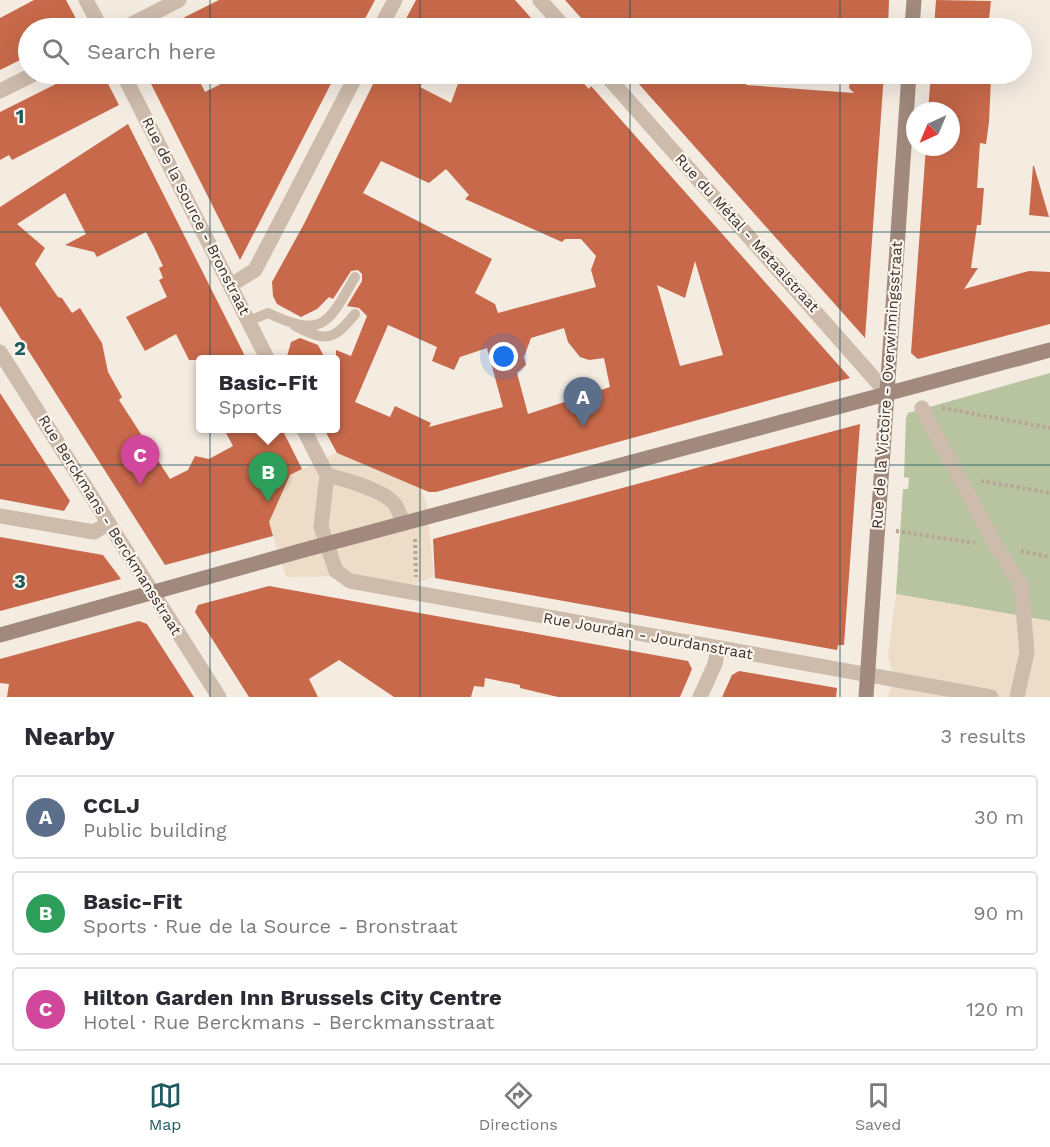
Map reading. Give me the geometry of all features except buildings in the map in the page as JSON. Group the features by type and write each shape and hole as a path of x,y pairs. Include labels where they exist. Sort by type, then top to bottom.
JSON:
{"main road":[{"path":"913,18 914,0"},
{"name":"Rue de la Victoire - Overwinningsstraat","path":"866,697 908,84"},
{"path":"0,635 327,544 1050,350"}],"street":[{"path":"86,0 96,18"},
{"path":"144,18 179,0"},
{"path":"385,18 395,0"},
{"path":"540,0 556,18"},
{"path":"0,91 18,82"},
{"name":"Rue de la Source - Bronstraat","path":"128,84 266,355"},
{"path":"231,285 255,270 352,84"},
{"name":"Rue du Métal - Metaalstraat","path":"614,84 887,393"},
{"name":"Rue Berckmans - Berckmansstraat","path":"0,352 219,697"},
{"path":"927,407 996,546 1020,585 1027,652 1017,697"},
{"path":"305,433 327,475 350,481 392,500 402,524"},
{"name":"Rue Jourdan - Jourdanstraat","path":"327,475 321,523 336,571 350,581 991,697"},
{"path":"0,516 94,532 109,523"},
{"path":"700,697 715,664 718,649"}],"lane":[{"path":"295,326 330,319 355,277"},
{"path":"249,321 267,313 324,337 339,334 355,314"}],"path":[{"path":"927,407 1050,428"},
{"path":"960,477 1050,493"},
{"path":"415,539 416,587"}],"green space":[{"path":"1050,373 1050,621 896,594 903,489 908,489 909,478 904,477 908,413"}],"shaded area":[{"path":"336,453 421,488 427,506 434,576 408,587 348,576 286,577 268,519 287,477"},
{"path":"896,594 1050,621 1050,697 887,697 895,679 888,657"}],"place":[{"name":"CCLJ","path":"583,427"},
{"name":"Hilton Garden Inn Brussels City Centre","path":"140,485"},
{"name":"Basic-Fit","path":"268,502"}]}
